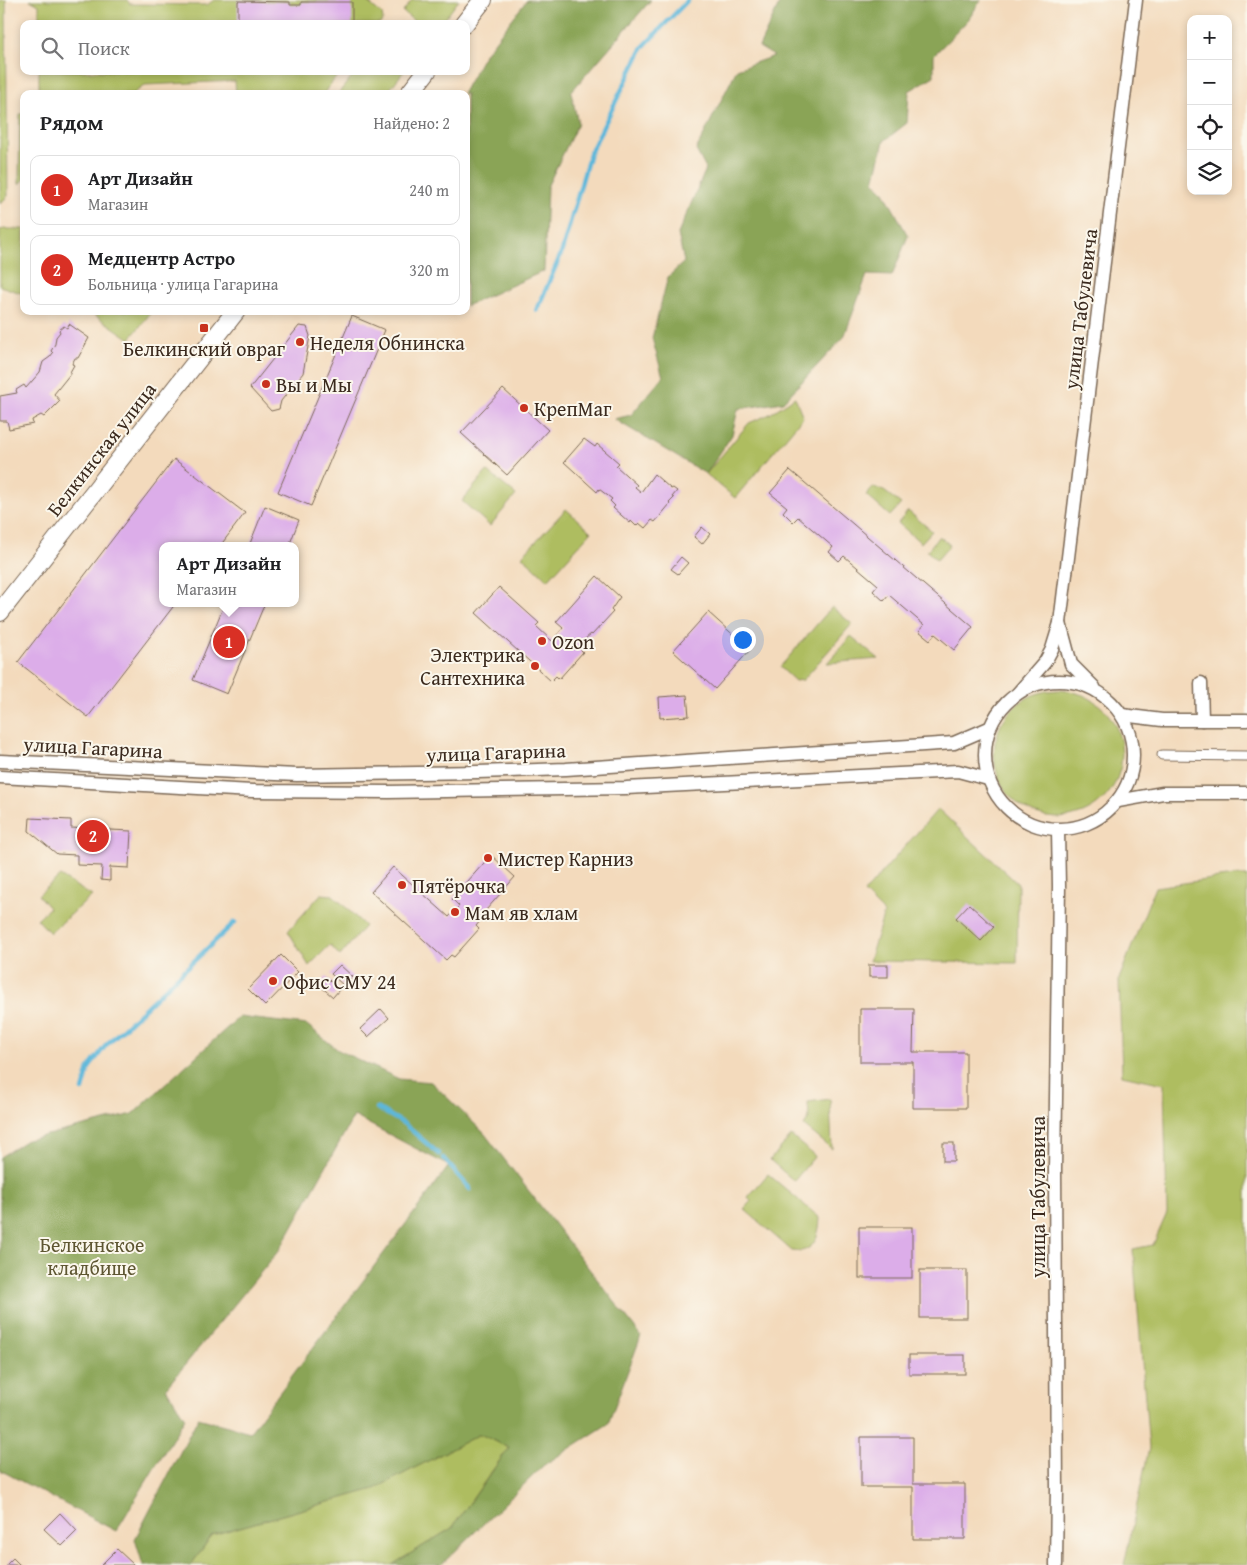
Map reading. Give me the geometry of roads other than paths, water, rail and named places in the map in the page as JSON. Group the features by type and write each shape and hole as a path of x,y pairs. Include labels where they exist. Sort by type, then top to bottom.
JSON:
{"main road":[{"path":"467,20 482,0"},
{"path":"412,90 424,75"},
{"name":"Белкинская улица","path":"0,612 233,315"}],"street":[{"name":"улица Табулевича","path":"1018,693 1045,662 1052,649 1060,623 1136,0"},
{"name":"улица Табулевича","path":"1060,623 1071,664 1098,691"},
{"path":"1058,681 1082,684 1098,691 1122,715 1131,736 1134,759 1129,781 1118,801 1102,816 1081,827 1058,830 1040,828 1023,821 1008,810 996,796 988,779 984,754 989,728 1001,708 1018,693 1033,685 1058,681"},
{"path":"1201,683 1202,720"},
{"path":"1122,715 1162,720 1247,720"},
{"name":"улица Гагарина","path":"0,762 297,775 566,770 954,743 989,728"},
{"path":"1162,755 1247,756"},
{"name":"улица Гагарина","path":"0,777 252,792 626,788 958,771 988,779"},
{"path":"1118,801 1163,794 1247,793"},
{"name":"улица Табулевича","path":"1056,1565 1058,1488 1055,1169 1058,830"}],"waterway":[{"path":"537,310 561,254 590,153 643,47 688,0"},
{"path":"83,1090 89,1068 106,1045 235,922"},
{"path":"377,1108 403,1123 439,1154"},
{"path":"443,1158 470,1189"}],"place":[{"name":"Белкинский овраг","path":"204,328"},
{"name":"Неделя Обнинска","path":"300,342"},
{"name":"Вы и Мы","path":"266,384"},
{"name":"КрепМаг","path":"524,408"},
{"name":"Ozon","path":"542,641"},
{"name":"Арт Дизайн","path":"229,642"},
{"name":"Электрика Сантехника","path":"535,666"},
{"name":"Медцентр Астро","path":"93,836"},
{"name":"Мистер Карниз","path":"488,858"},
{"name":"Пятёрочка","path":"402,885"},
{"name":"Мам яв хлам","path":"455,912"},
{"name":"Офис СМУ 24","path":"273,981"}],"park label":[{"name":"Белкинское кладбище","path":"92,1256"}]}
